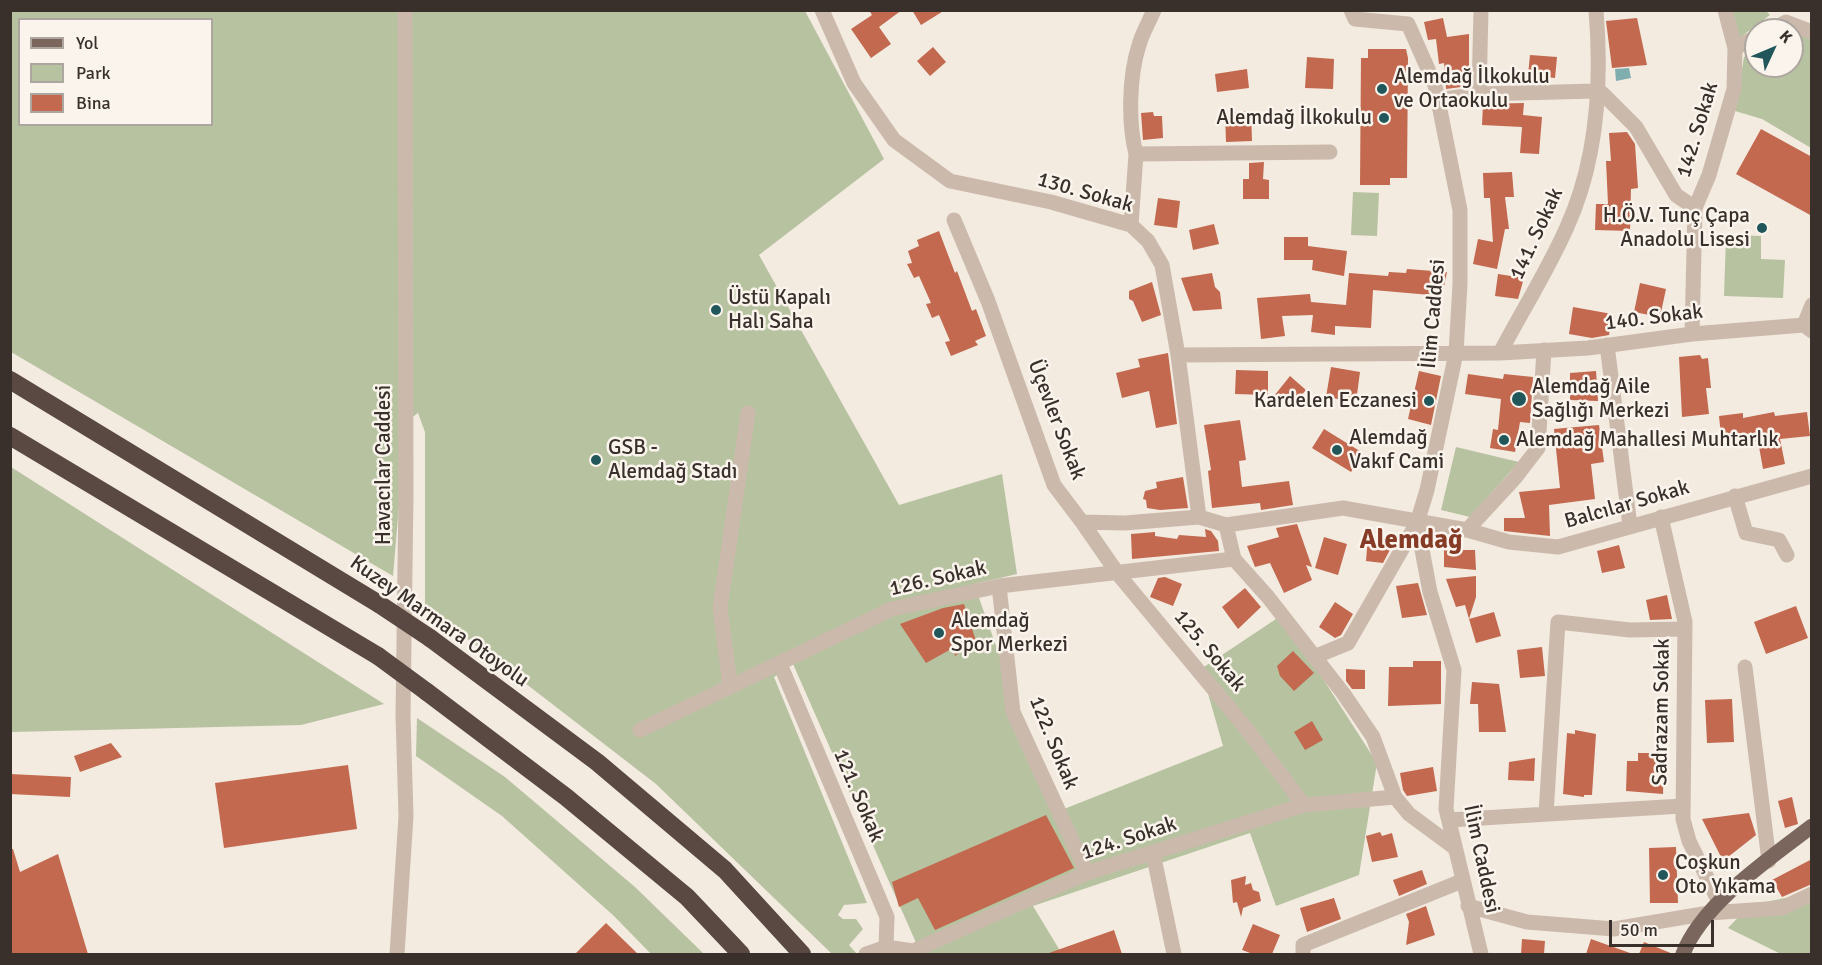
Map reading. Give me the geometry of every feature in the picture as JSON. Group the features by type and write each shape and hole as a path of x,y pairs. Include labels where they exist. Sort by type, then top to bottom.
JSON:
{"highway":[{"name":"Kuzey Marmara Otoyolu","path":"10,380 379,604 430,638 597,762 725,870 802,954"},
{"path":"10,436 378,656 566,797 687,897 741,954"}],"main road":[{"path":"1683,954 1691,934 1714,907 1812,826"}],"street":[{"name":"Havacılar Caddesi","path":"397,954 406,816 403,716 405,10"},
{"name":"130. Sokak","path":"822,10 854,83 894,140 950,181 1051,202 1131,225 1148,241 1162,265 1178,355 1199,517"},
{"path":"1131,225 1136,154 1131,133 1131,96 1138,47 1154,10"},
{"name":"İlim Caddesi","path":"1351,10 1355,19 1409,17 1435,85 1460,210 1460,284 1456,353 1427,490 1417,523 1430,592 1454,670 1446,809 1480,954"},
{"path":"1479,94 1481,10"},
{"name":"141. Sokak","path":"1500,353 1556,251 1576,206 1595,123 1599,49 1596,10"},
{"name":"142. Sokak","path":"1692,334 1695,208 1709,175 1734,89 1735,48 1725,10"},
{"path":"1735,48 1744,43"},
{"path":"1437,100 1479,94 1596,91 1628,117 1644,137 1676,195 1695,208"},
{"path":"1136,154 1330,152"},
{"name":"Üçevler Sokak","path":"954,220 988,301 1054,485 1082,522"},
{"path":"1808,328 1812,305"},
{"name":"140. Sokak","path":"1500,353 1607,345 1692,334 1808,328"},
{"path":"1607,345 1630,526"},
{"path":"1467,530 1515,478 1538,448 1544,350"},
{"path":"1178,355 1500,353"},
{"path":"730,685 720,608 748,413"},
{"name":"Balcılar Sokak","path":"1226,525 1343,508 1417,523 1467,530 1509,542 1558,547 1812,476"},
{"path":"1735,496 1746,533 1779,540 1787,555"},
{"path":"1082,522 1125,523 1199,517 1226,525 1234,559 1314,657 1373,736 1395,797 1409,814 1455,848"},
{"name":"Sadrazam Sokak","path":"1661,517 1675,572 1685,630 1683,819 1714,907"},
{"name":"125. Sokak","path":"1082,522 1118,574 1245,727 1304,805"},
{"path":"1314,657 1348,644 1417,523"},
{"name":"126. Sokak","path":"640,730 892,609 999,586 1234,559"},
{"name":"122. Sokak","path":"999,586 1013,712 1087,873"},
{"path":"1546,814 1558,622 1630,630 1685,630"},
{"name":"121. Sokak","path":"780,664 887,917 886,947"},
{"path":"1745,667 1768,861"},
{"name":"124. Sokak","path":"886,947 913,951 1087,873 1304,805 1395,797"},
{"path":"1449,820 1682,806"},
{"path":"1153,853 1174,954"},
{"path":"1303,954 1303,945 1462,881"},
{"path":"1468,906 1527,922 1614,929 1714,907 1782,908 1812,894"},
{"path":"866,954 886,947"}],"green space":[{"path":"11,11 805,11 884,159 759,255 899,505 1002,474 1017,574 974,584 1021,716 1064,809 1223,746 1201,669 1282,615 1377,763 1359,875 1276,906 1250,833 1033,906 1062,954 921,954 793,664 774,677 867,903 844,905 838,915 843,919 856,919 863,929 849,945 857,954 832,954 656,784 425,606 425,432 418,413 406,422 393,576 11,352"},
{"path":"1727,11 1766,11 1770,15 1766,18 1744,18 1744,34 1738,39"},
{"path":"1809,28 1812,32 1811,148 1762,119 1735,111 1744,57 1744,78 1804,78 1804,30"},
{"path":"1353,192 1379,193 1377,236 1351,235"},
{"path":"1726,235 1761,236 1761,259 1785,260 1783,298 1724,296"},
{"path":"1456,447 1519,462 1470,517 1441,510"},
{"path":"11,467 384,704 301,725 11,732"},
{"path":"417,718 505,777 635,887 704,954 651,954 614,916 502,816 416,756"},
{"path":"1811,893 1811,954 1781,954 1728,928 1750,905"}],"water":[{"path":"1629,68 1631,78 1616,81 1615,69"}],"building":[{"path":"869,10 902,10 879,27 891,44 871,58 851,29 872,15"},
{"path":"912,10 945,10 921,25"},
{"path":"1443,18 1447,37 1469,34 1469,86 1446,89 1444,63 1439,64 1436,39 1428,40 1424,22"},
{"path":"1637,18 1647,65 1612,68 1606,21"},
{"path":"933,47 946,62 930,76 917,61"},
{"name":"Alemdağ İlkokulu","path":"1368,49 1406,49 1408,58 1407,178 1390,178 1390,185 1360,185 1361,58 1368,58"},
{"path":"1530,55 1557,57 1555,78 1528,75"},
{"path":"1307,57 1334,59 1333,89 1305,88"},
{"path":"1247,69 1249,88 1217,92 1215,74"},
{"path":"1524,103 1523,115 1542,117 1539,154 1520,153 1522,127 1482,125 1483,104"},
{"path":"1251,111 1252,141 1226,142 1225,113"},
{"path":"1153,112 1154,116 1162,116 1163,138 1143,140 1141,113"},
{"path":"1761,129 1812,157 1812,216 1736,174"},
{"path":"1627,132 1635,144 1638,188 1631,189 1630,231 1595,230 1596,204 1608,204 1606,161 1611,161 1609,133"},
{"path":"1264,162 1263,179 1269,180 1269,199 1243,199 1243,179 1249,179 1249,163"},
{"path":"1512,172 1514,197 1505,197 1509,229 1505,229 1497,269 1473,264 1478,239 1493,242 1490,198 1484,198 1483,173"},
{"path":"1158,198 1180,201 1177,228 1154,225"},
{"path":"1214,224 1219,244 1193,250 1189,230"},
{"path":"939,231 972,311 976,309 986,336 975,341 978,345 951,356 945,342 950,341 939,315 932,318 926,304 931,303 919,276 914,278 907,264 912,263 908,251 919,246 917,240"},
{"path":"1284,237 1308,237 1308,246 1347,251 1344,276 1312,270 1313,260 1284,260"},
{"path":"1407,269 1447,272 1442,296 1373,290 1371,328 1335,326 1335,335 1311,332 1313,315 1282,316 1285,336 1261,339 1257,298 1310,294 1311,302 1346,305 1349,273 1388,276 1389,272 1406,273"},
{"path":"1212,273 1215,287 1220,292 1222,309 1193,311 1181,278"},
{"path":"1498,274 1524,278 1518,299 1495,296"},
{"path":"1152,282 1161,315 1142,322 1133,301 1129,299 1129,291"},
{"path":"1640,283 1666,289 1660,317 1634,312"},
{"path":"1573,307 1612,314 1609,335 1592,338 1569,334"},
{"path":"1168,353 1177,424 1156,428 1149,391 1122,398 1116,373 1140,367 1138,359"},
{"path":"1700,355 1702,359 1708,358 1711,388 1706,388 1709,414 1682,417 1679,357"},
{"path":"1331,367 1360,372 1356,402 1326,397"},
{"path":"1236,370 1268,371 1268,395 1235,394"},
{"path":"1419,371 1441,376 1431,425 1408,419"},
{"path":"1596,371 1598,401 1570,400 1570,373"},
{"path":"1468,374 1503,379 1504,374 1533,377 1530,423 1520,422 1515,452 1490,448 1493,429 1498,430 1501,399 1465,394"},
{"path":"1290,376 1306,390 1289,409 1274,396"},
{"path":"1774,412 1775,416 1807,412 1810,436 1780,439 1785,464 1763,469 1758,441 1722,445 1719,416 1743,413 1743,418"},
{"path":"1240,420 1246,460 1239,461 1242,487 1289,481 1293,505 1261,510 1260,503 1212,508 1208,471 1211,470 1204,425"},
{"path":"1599,425 1604,462 1591,464 1595,499 1549,505 1550,536 1504,531 1504,518 1525,518 1519,492 1560,488 1554,429"},
{"name":"Alemdağ Vakıf Cami","path":"1324,429 1363,453 1351,472 1312,448"},
{"path":"1183,477 1188,508 1160,510 1147,508 1146,500 1143,499 1145,491 1157,488 1156,482"},
{"path":"1297,524 1312,567 1306,565 1312,580 1284,593 1270,563 1255,567 1247,546 1279,537 1276,528"},
{"path":"1205,529 1211,531 1218,541 1219,551 1132,559 1131,534 1155,532 1155,536 1177,539 1179,535 1206,537"},
{"path":"1368,536 1393,538 1392,546 1383,563 1366,561"},
{"path":"1324,537 1347,544 1338,575 1315,568"},
{"path":"1619,545 1625,568 1602,573 1597,551"},
{"path":"1444,550 1475,550 1476,570 1444,567"},
{"path":"1476,576 1476,597 1469,619 1465,605 1456,607 1446,579"},
{"path":"1165,577 1182,584 1173,606 1150,597 1158,578"},
{"path":"1418,583 1427,615 1402,618 1396,586"},
{"path":"1245,588 1261,607 1238,629 1222,607"},
{"path":"1667,595 1672,619 1650,620 1646,600"},
{"path":"1335,602 1353,614 1341,635 1335,638 1319,627"},
{"name":"Alemdağ Spor Merkezi","path":"964,604 976,641 955,656 953,648 926,663 900,624 943,608"},
{"path":"1796,606 1808,638 1766,654 1754,622"},
{"path":"1494,612 1501,636 1476,643 1469,619"},
{"path":"1542,647 1545,676 1520,678 1517,650"},
{"path":"1293,651 1314,673 1294,691 1280,676 1277,666"},
{"path":"1413,661 1441,661 1441,704 1388,706 1389,667 1413,667"},
{"path":"1346,669 1365,670 1365,689 1352,689 1346,681"},
{"path":"1472,682 1499,684 1506,732 1479,732 1478,704 1470,704"},
{"path":"1732,699 1734,742 1707,743 1705,700"},
{"path":"1312,721 1323,740 1305,750 1294,732"},
{"path":"1575,730 1596,734 1592,795 1584,795 1584,797 1563,794 1567,733 1575,734"},
{"path":"111,743 122,757 80,772 74,756"},
{"path":"1638,753 1664,753 1663,794 1626,791 1627,761 1638,761"},
{"path":"1535,758 1534,781 1508,780 1509,762"},
{"path":"348,765 357,829 224,848 215,783"},
{"path":"1433,767 1437,791 1407,796 1403,790 1400,773"},
{"path":"10,774 71,777 70,797 10,794"},
{"path":"1792,797 1798,824 1785,828 1778,801"},
{"path":"1749,813 1756,835 1723,861 1702,819"},
{"path":"1046,815 1074,868 935,930 918,898 899,907 892,882"},
{"path":"1380,832 1382,836 1392,833 1398,857 1372,862 1366,836"},
{"name":"Coşkun Oto Yıkama","path":"1676,847 1678,903 1650,903 1649,848"},
{"path":"10,849 13,849 20,872 58,854 88,954 10,954"},
{"path":"1812,859 1812,884 1782,897 1772,880"},
{"path":"1422,870 1427,884 1399,896 1393,880"},
{"path":"1246,876 1245,885 1251,883 1253,890 1259,892 1261,901 1243,908 1241,917 1237,902 1233,903 1231,880"},
{"path":"1334,898 1341,919 1307,932 1300,908"},
{"path":"1426,906 1435,935 1406,945 1409,922 1406,914"},
{"path":"606,923 638,954 575,954"},
{"path":"1253,924 1280,935 1272,954 1253,954 1242,950"},
{"path":"1114,930 1122,954 1049,953"},
{"path":"1522,939 1545,941 1544,954 1521,954"},
{"path":"1591,939 1630,953 1630,954 1586,954"},
{"path":"1644,942 1673,954 1639,954"}],"place":[{"name":"Alemdağ İlkokulu ve Ortaokulu","path":"1382,89"},
{"name":"Alemdağ İlkokulu","path":"1384,118"},
{"name":"H.Ö.V. Tunç Çapa Anadolu Lisesi","path":"1762,228"},
{"name":"Üstü Kapalı Halı Saha","path":"716,310"},
{"name":"Alemdağ Aile Sağlığı Merkezi","path":"1519,399"},
{"name":"Kardelen Eczanesi","path":"1429,401"},
{"name":"Alemdağ Mahallesi Muhtarlık","path":"1504,440"},
{"name":"Alemdağ Vakıf Cami","path":"1337,450"},
{"name":"GSB - Alemdağ Stadı","path":"596,460"},
{"name":"Alemdağ Spor Merkezi","path":"939,633"},
{"name":"Coşkun Oto Yıkama","path":"1663,875"}],"district":[{"name":"Alemdağ","path":"1411,541"}]}
